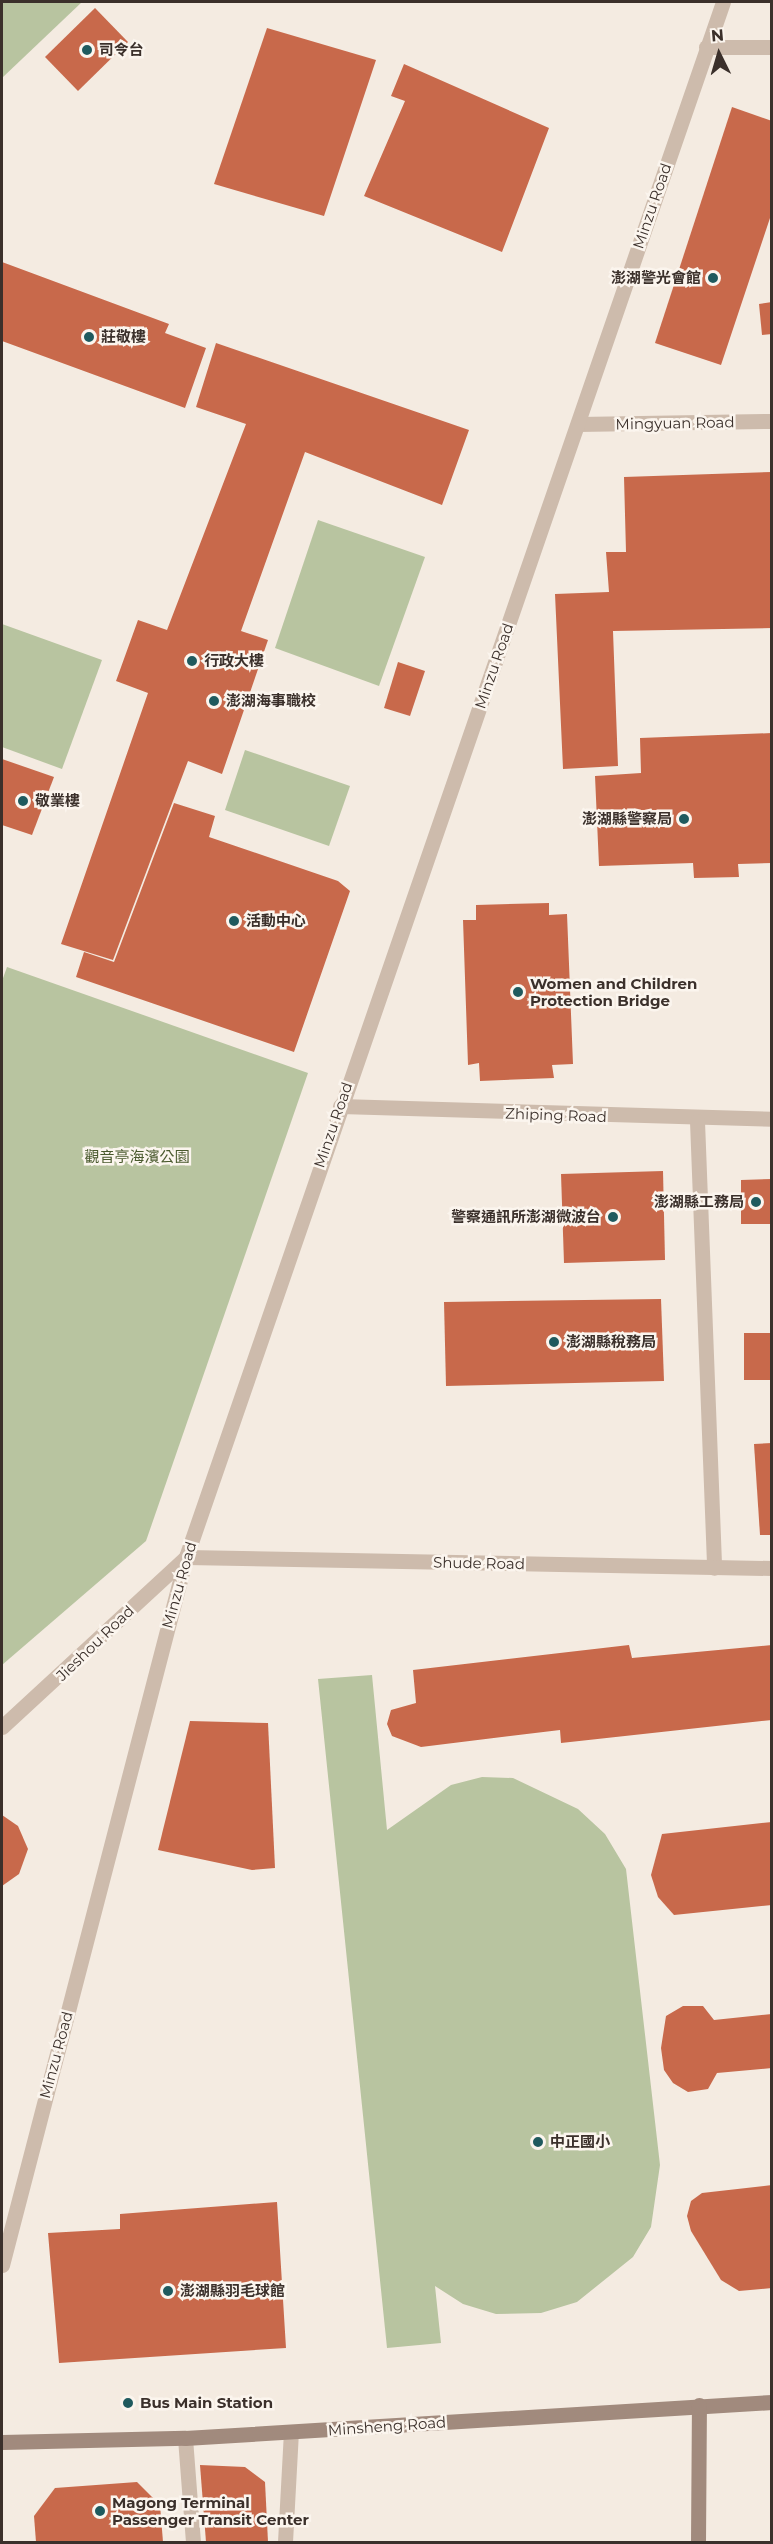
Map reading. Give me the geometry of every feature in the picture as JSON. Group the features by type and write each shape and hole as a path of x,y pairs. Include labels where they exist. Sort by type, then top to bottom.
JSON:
{"main road":[{"name":"Minsheng Road","path":"2,2442 185,2439 771,2402"},
{"path":"699,2405 699,2542"}],"street":[{"name":"Minzu Road","path":"2,2265 186,1557 723,2"},
{"path":"706,47 771,47"},
{"name":"Mingyuan Road","path":"578,424 771,421"},
{"name":"Zhiping Road","path":"340,1106 697,1121 771,1119"},
{"path":"697,1121 714,1568"},
{"name":"Shude Road","path":"186,1557 771,1568"},
{"name":"Jieshou Road","path":"2,1727 186,1557"},
{"path":"285,2542 291,2432"},
{"path":"185,2439 193,2542"}],"green space":[{"path":"2,2 82,2 2,78"},
{"path":"318,520 425,557 379,686 275,648"},
{"path":"2,624 102,660 62,769 2,747"},
{"path":"245,750 350,786 329,846 225,810"},
{"name":"觀音亭海濱公園","path":"7,967 308,1073 146,1541 2,1665 2,981"},
{"path":"372,1675 387,1830 451,1785 482,1777 513,1778 578,1809 605,1834 626,1869 660,2165 651,2227 633,2257 577,2302 541,2313 496,2314 463,2304 435,2286 441,2343 387,2348 318,1679"}],"building":[{"name":"司令台","path":"95,8 128,42 78,91 45,57"},
{"path":"267,28 376,60 324,216 214,184"},
{"path":"404,64 549,128 502,252 364,196 405,101 391,96"},
{"name":"澎湖警光會館","path":"732,107 772,121 772,212 721,365 655,343"},
{"name":"莊敬樓","path":"2,262 169,324 165,333 206,348 185,408 2,341"},
{"path":"772,302 772,334 762,335 759,304"},
{"name":"行政大樓","path":"216,343 469,430 442,505 305,452 241,631 268,640 222,774 188,761 113,960 61,944 148,693 116,681 138,620 167,630 246,424 196,407"},
{"path":"772,472 772,628 613,631 618,766 563,769 555,594 609,592 606,552 626,552 624,477"},
{"path":"398,662 425,671 410,716 384,708"},
{"name":"澎湖縣警察局","path":"772,733 772,863 738,864 739,877 694,878 693,863 599,866 595,776 641,773 640,738"},
{"name":"敬業樓","path":"2,759 54,777 32,835 2,825"},
{"name":"活動中心","path":"174,803 215,816 209,837 338,881 350,891 294,1052 76,977 84,952 114,962"},
{"name":"Women and Children Protection Bridge","path":"549,903 549,915 567,914 573,1064 552,1065 554,1078 480,1081 479,1063 468,1065 463,920 476,920 476,905"},
{"name":"警察通訊所澎湖微波台","path":"663,1171 665,1260 564,1263 561,1174"},
{"name":"澎湖縣工務局","path":"772,1179 772,1224 741,1224 741,1180"},
{"name":"澎湖縣稅務局","path":"661,1299 664,1381 446,1386 444,1302"},
{"path":"744,1333 772,1333 772,1380 744,1380"},
{"path":"772,1443 772,1535 760,1535 754,1444"},
{"path":"629,1645 632,1658 772,1645 772,1720 561,1743 560,1730 421,1747 392,1736 387,1724 391,1710 416,1703 413,1670"},
{"path":"190,1721 268,1723 275,1868 252,1870 158,1850"},
{"path":"2,1815 18,1826 28,1849 19,1874 2,1886"},
{"path":"772,1822 772,1905 674,1915 658,1897 651,1875 662,1834"},
{"path":"683,2006 703,2006 714,2020 772,2014 772,2068 717,2073 708,2089 688,2092 673,2083 664,2070 661,2048 666,2016"},
{"path":"772,2185 772,2288 739,2291 721,2280 691,2231 687,2216 691,2201 702,2193"},
{"name":"澎湖縣羽毛球館","path":"277,2202 286,2348 59,2363 48,2233 120,2229 120,2214"},
{"path":"200,2465 245,2467 265,2482 268,2542 206,2542"},
{"name":"Magong Terminal Passenger Transit Center","path":"137,2482 160,2505 163,2542 36,2542 34,2516 55,2488"}],"place":[{"name":"司令台","path":"87,50"},
{"name":"澎湖警光會館","path":"713,278"},
{"name":"莊敬樓","path":"89,337"},
{"name":"行政大樓","path":"192,661"},
{"name":"澎湖海事職校","path":"214,701"},
{"name":"敬業樓","path":"23,801"},
{"name":"澎湖縣警察局","path":"684,819"},
{"name":"活動中心","path":"234,921"},
{"name":"Women and Children Protection Bridge","path":"518,992"},
{"name":"澎湖縣工務局","path":"756,1202"},
{"name":"警察通訊所澎湖微波台","path":"613,1217"},
{"name":"澎湖縣稅務局","path":"554,1342"},
{"name":"中正國小","path":"538,2142"},
{"name":"澎湖縣羽毛球館","path":"168,2291"},
{"name":"Bus Main Station","path":"128,2403"},
{"name":"Magong Terminal Passenger Transit Center","path":"100,2511"}]}
